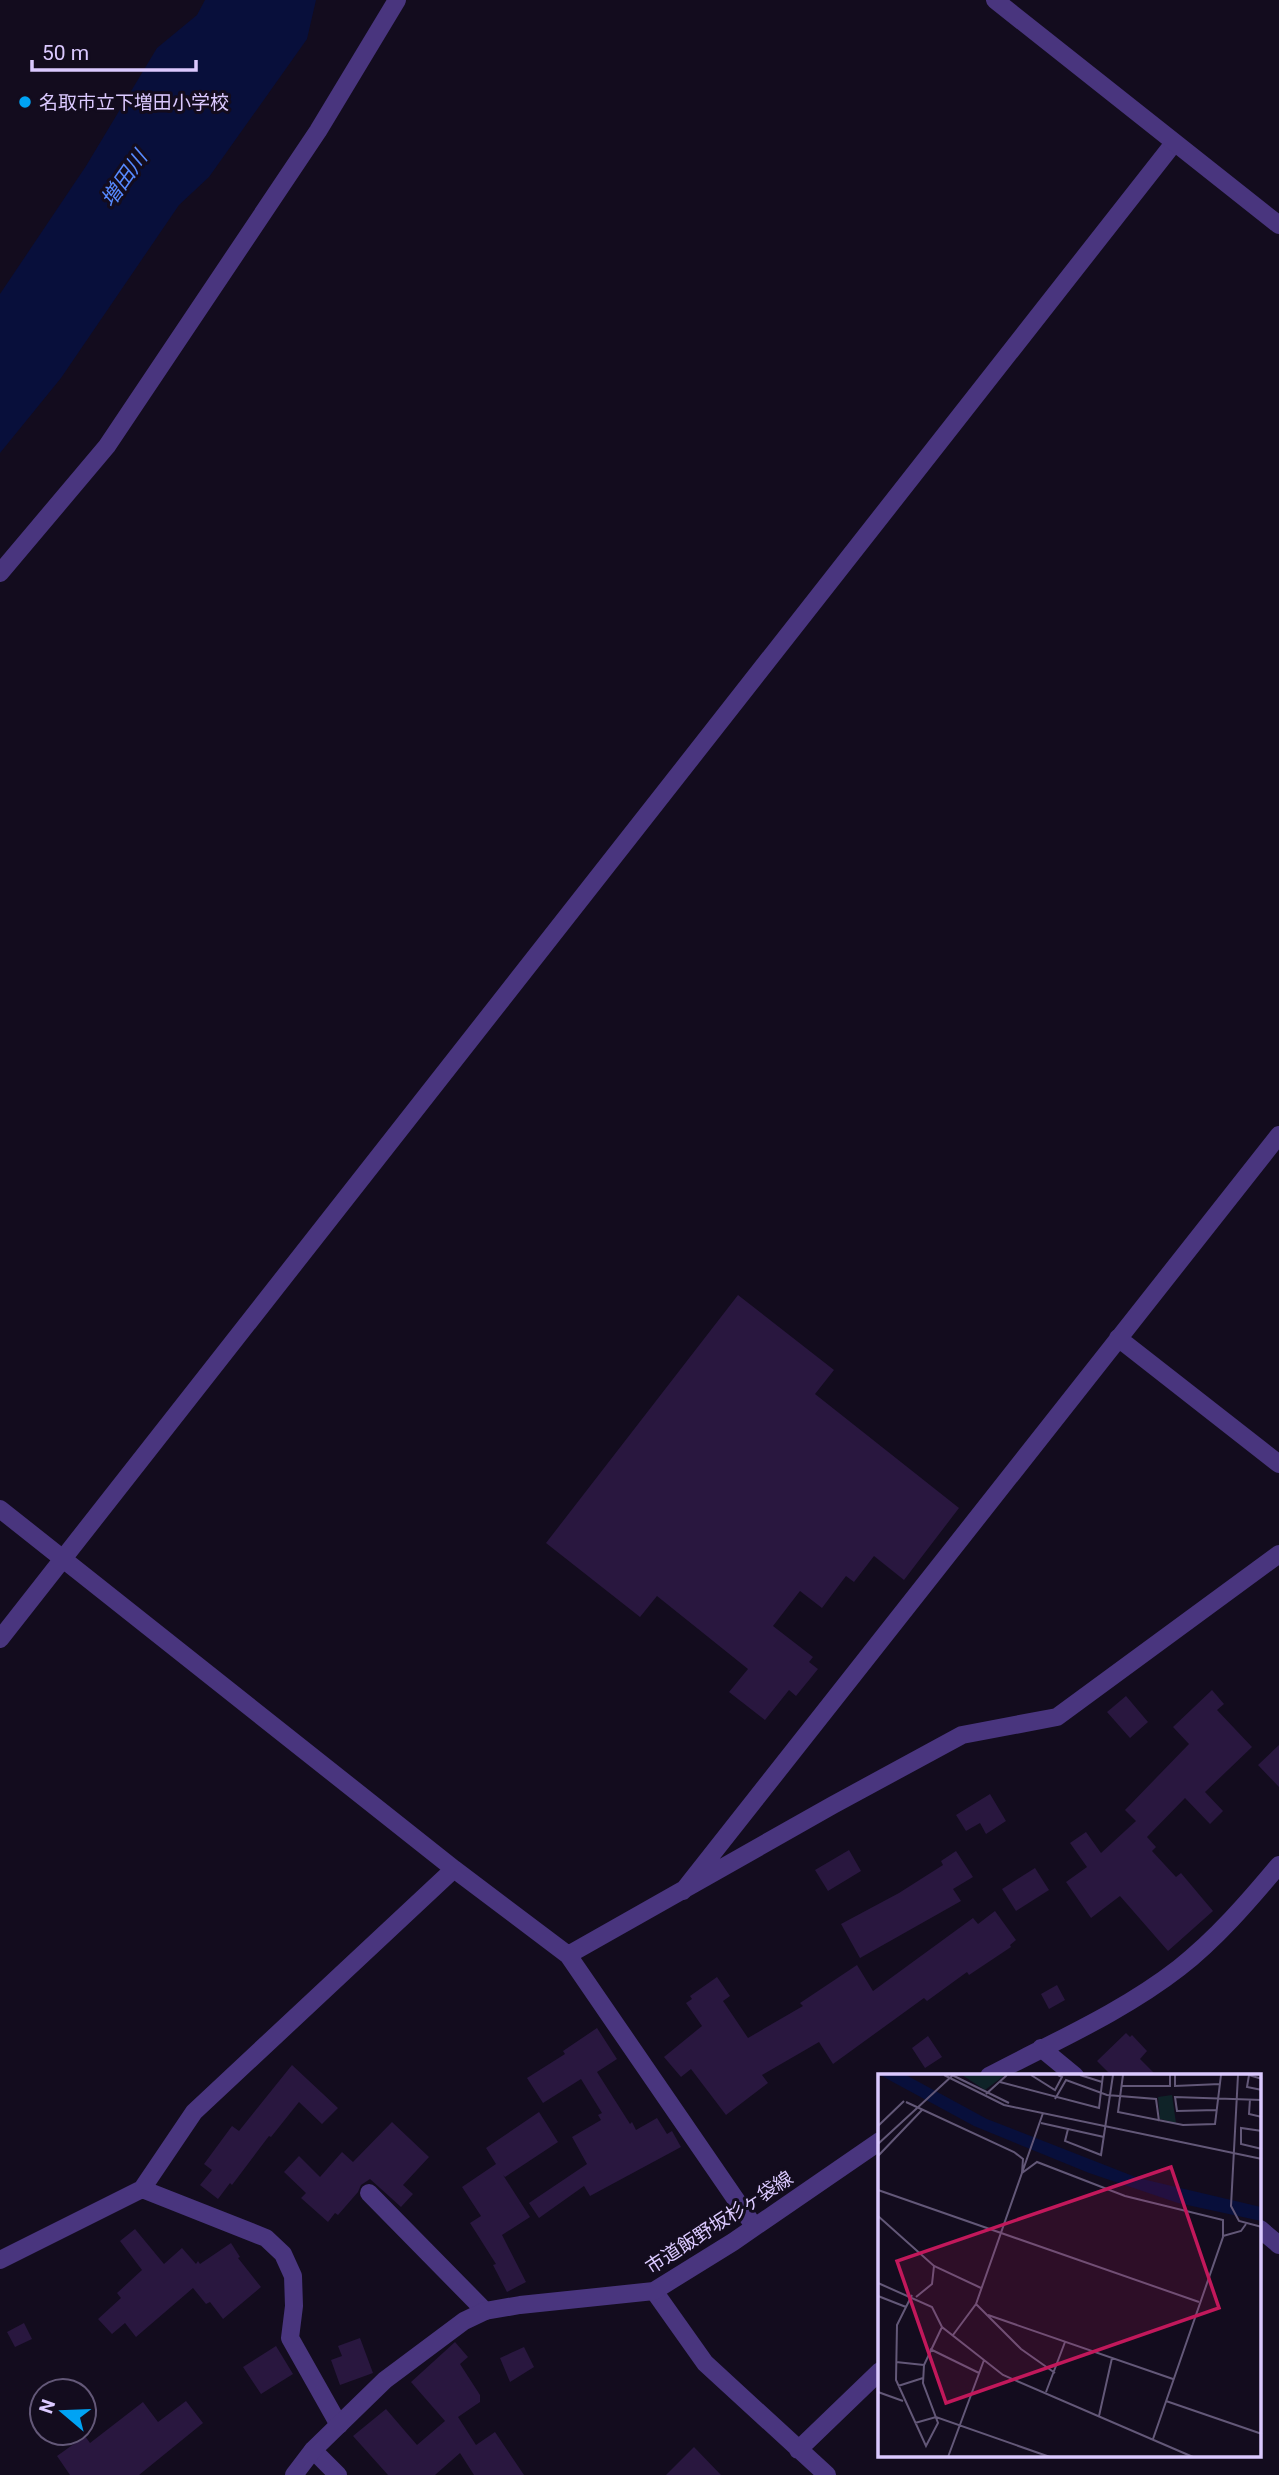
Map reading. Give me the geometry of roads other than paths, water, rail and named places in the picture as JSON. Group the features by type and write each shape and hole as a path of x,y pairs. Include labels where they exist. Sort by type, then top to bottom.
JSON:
{"street":[{"path":"0,573 107,446 318,131 397,0"},
{"path":"995,0 1279,225"},
{"path":"0,1639 1174,143"},
{"path":"683,1891 1279,1135"},
{"path":"1118,1338 1279,1464"},
{"path":"0,1509 454,1869 568,1955 754,2226"},
{"path":"568,1955 962,1735 1057,1717 1279,1554"},
{"path":"993,2074 1127,2004 1179,1968 1216,1935 1279,1865"},
{"path":"0,2260 142,2189 194,2112 454,1869"},
{"path":"1041,2048 1073,2074"},
{"name":"市道飯野坂杉ヶ袋線","path":"294,2475 313,2450 385,2380 464,2321 485,2311 654,2291 878,2142"},
{"path":"142,2189 266,2238 283,2254 293,2276 294,2306 290,2338 340,2425"},
{"path":"369,2193 485,2311"},
{"path":"1262,2231 1279,2245"},
{"path":"654,2291 705,2363 827,2475"},
{"path":"798,2450 878,2373"},
{"path":"313,2450 338,2475"}],"water":[{"name":"増田川","path":"205,0 316,0 307,39 209,177 179,205 61,378 0,453 0,294 86,166 157,48 197,15"}],"place":[{"name":"名取市立下増田小学校","path":"25,102"}]}
